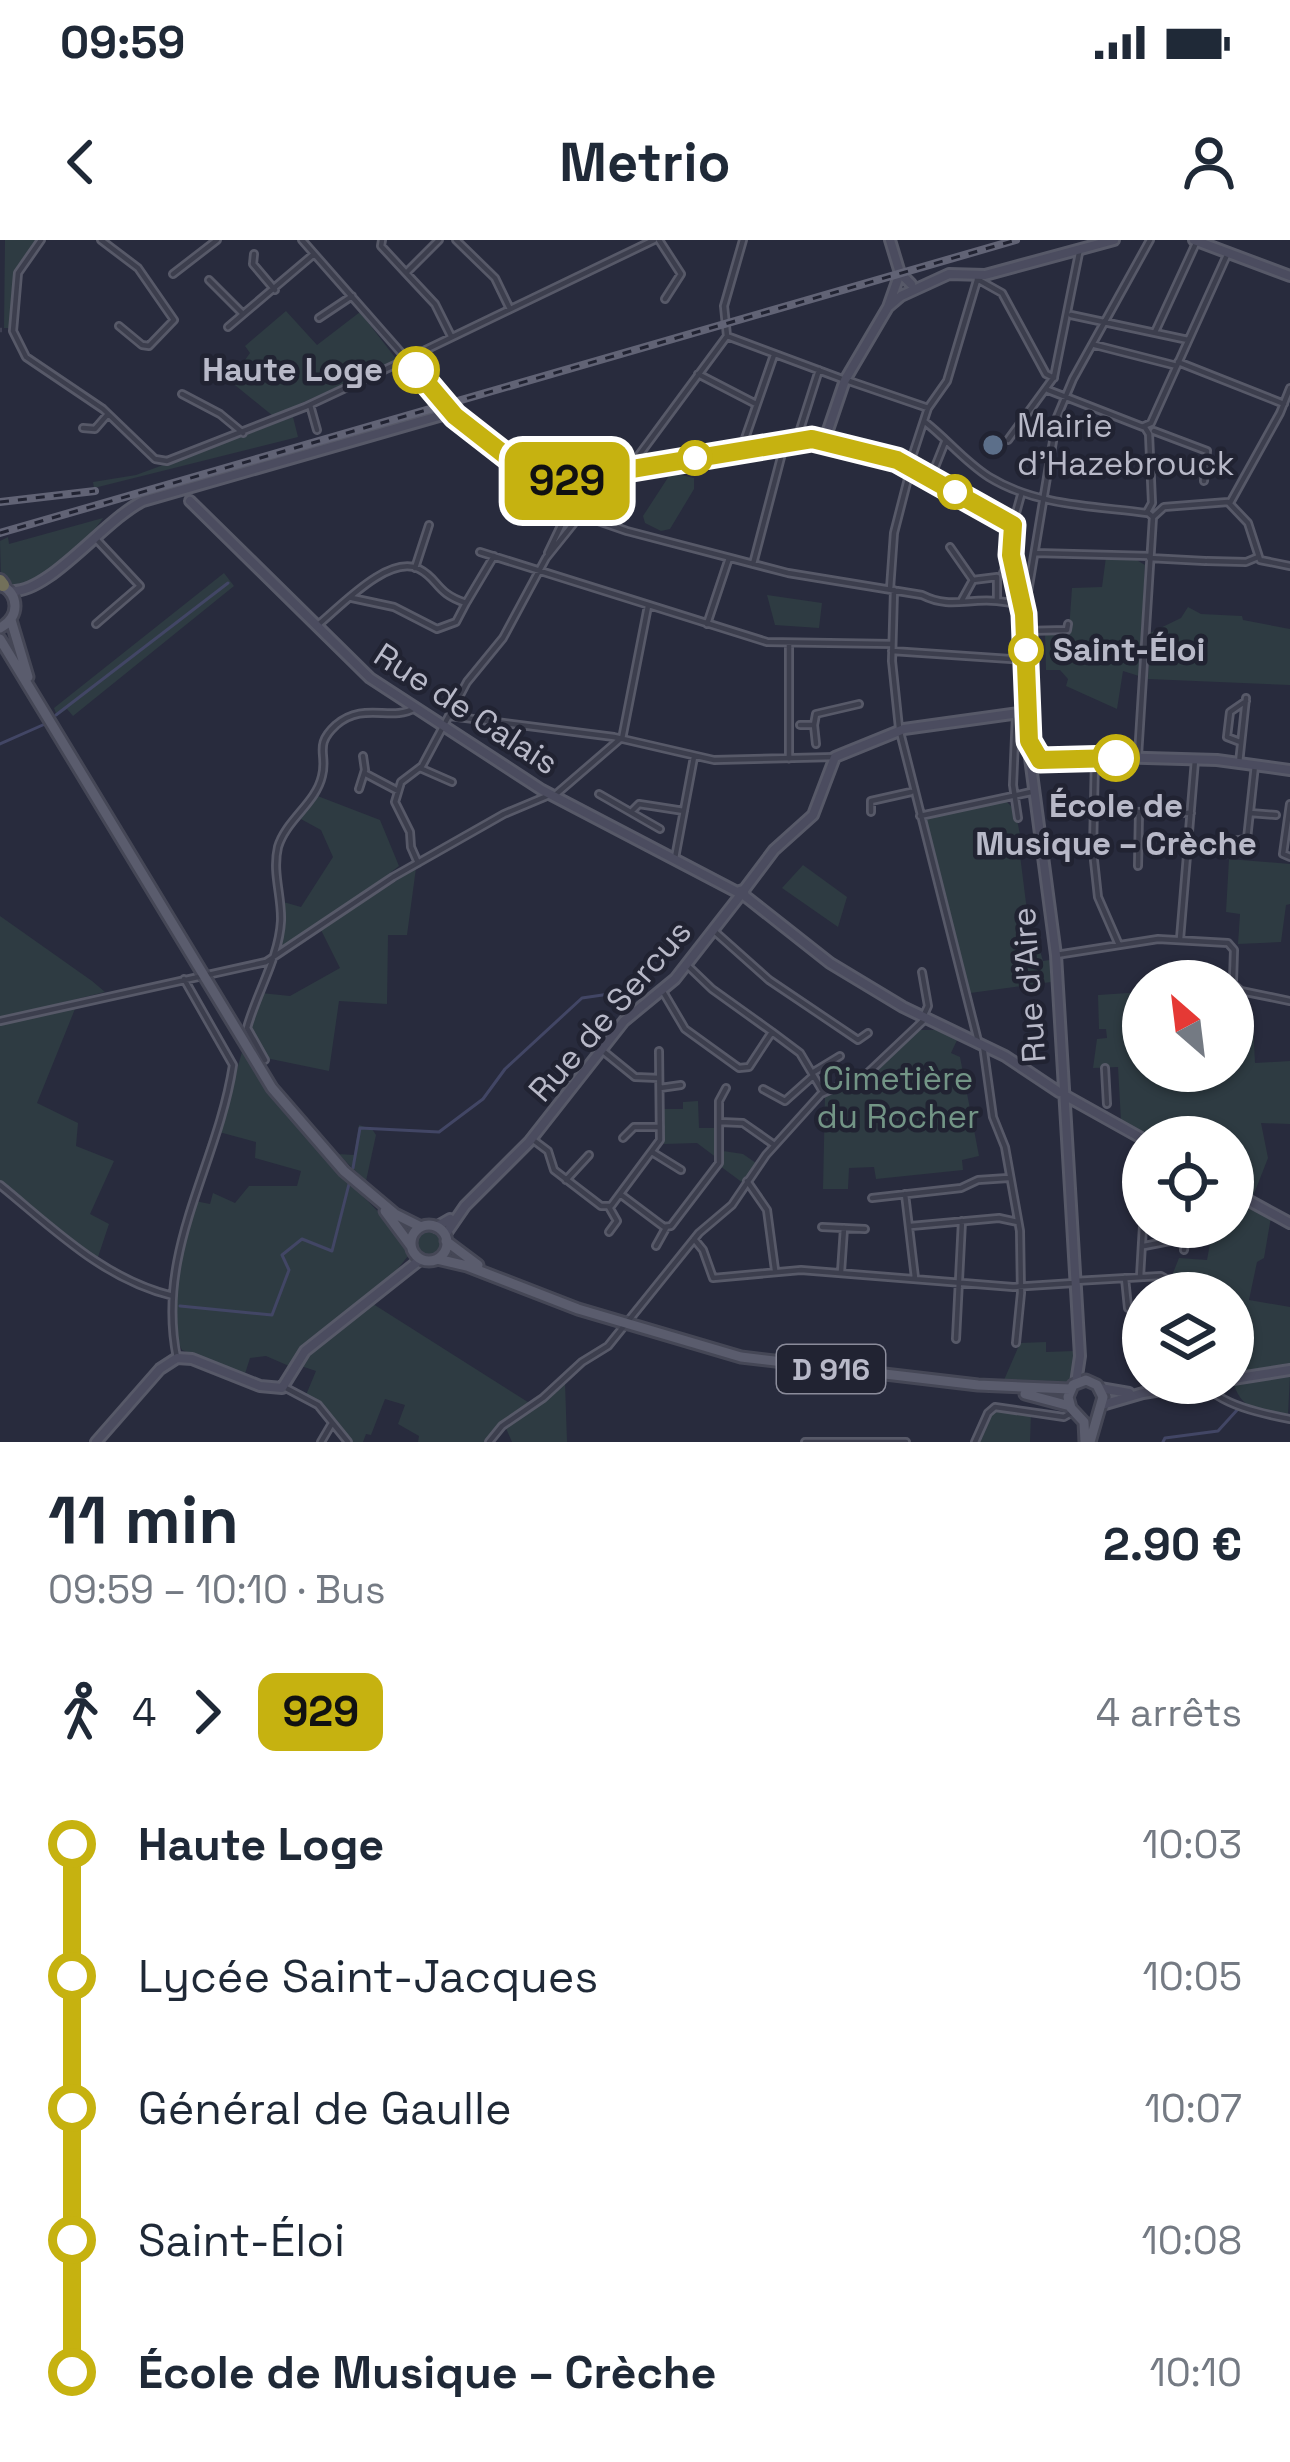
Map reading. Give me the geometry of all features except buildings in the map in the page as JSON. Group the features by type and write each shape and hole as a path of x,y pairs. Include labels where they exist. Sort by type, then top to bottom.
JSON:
{"main road":[{"path":"0,628 11,620 16,607 3,585"},
{"path":"11,620 42,709"},
{"path":"0,639 286,1106 369,1194 415,1252 437,1259 444,1253 443,1234 405,1221 369,1194"},
{"path":"415,1252 412,1235 421,1227"},
{"name":"D 916","path":"443,1234 509,1283"},
{"name":"D 916","path":"437,1259 627,1324 757,1360 1054,1392 1073,1386"},
{"name":"D 916","path":"978,1385 1074,1410"},
{"path":"1096,1385 1099,1409 1087,1442 1085,1426 1074,1410 1073,1386 1096,1385"},
{"path":"1074,1410 1099,1409"}],"street":[{"path":"41,240 17,276 13,332 29,359 108,414 162,462 310,406 656,240 682,274 665,299"},
{"path":"101,240 138,268 174,320 162,338 147,346 119,326"},
{"path":"173,274 217,240"},
{"path":"302,240 448,413 578,514 729,558 926,596 938,604 1022,604 1032,581 1053,429 1064,398 1150,240"},
{"path":"382,240 381,246 435,304 451,338"},
{"path":"406,273 439,240"},
{"path":"456,240 495,278 510,309"},
{"path":"628,470 727,336 724,306 742,240"},
{"path":"828,437 847,380 904,285 951,273 979,276 1114,240"},
{"path":"1155,332 1196,240 1290,276"},
{"path":"892,243 904,285"},
{"path":"1008,440 1054,378 1080,248"},
{"path":"1138,758 1152,511 1151,429 1228,252"},
{"path":"254,254 253,264 275,290"},
{"path":"228,327 314,254"},
{"path":"979,276 1003,295 1046,374 1054,378"},
{"path":"979,276 949,377 928,408 894,533 892,647 900,731 913,791 980,1044 993,1118 1005,1147 1018,1222 1021,1286 1016,1343"},
{"path":"209,280 243,315"},
{"path":"319,317 352,296"},
{"path":"1068,314 1188,340"},
{"path":"2,330 13,332"},
{"path":"727,336 928,408"},
{"path":"1094,344 1177,364 1284,404"},
{"path":"741,449 774,355"},
{"path":"799,439 820,370"},
{"path":"698,374 756,404"},
{"path":"1230,503 1290,388"},
{"path":"1047,389 1207,451 1204,481"},
{"path":"182,394 217,412 243,434"},
{"path":"310,406 317,430"},
{"path":"3,585 24,591 37,585 94,538 146,504 448,413"},
{"path":"83,428 95,429 108,414"},
{"path":"925,422 945,442 931,477"},
{"path":"543,484 828,437 910,466 1012,524 1021,493"},
{"path":"753,564 785,442"},
{"path":"945,442 985,474 1041,499 1152,511 1230,503 1248,523 1259,559"},
{"path":"418,863 396,804 401,782 420,768 469,680 504,635 546,558 614,472"},
{"name":"Rue de Calais","path":"191,494 206,516 360,670 415,708 551,795 741,894 824,959 924,1018 1122,1124"},
{"path":"546,558 569,508"},
{"name":"Rue d'Aire","path":"1012,524 1004,574 1022,604 1027,721 1055,955 1080,1355 1073,1386"},
{"path":"415,568 429,525"},
{"path":"16,607 94,538"},
{"path":"94,538 140,586 96,624"},
{"path":"950,547 973,580"},
{"path":"480,552 707,625 789,645 892,647 1026,660"},
{"path":"1034,554 1259,559 1290,566"},
{"path":"352,598 400,609 437,629 458,620 494,556"},
{"path":"707,625 729,558"},
{"path":"316,627 387,571 415,568 441,592 466,603"},
{"path":"973,580 1004,574 997,601"},
{"path":"962,601 973,580"},
{"path":"365,586 370,599"},
{"path":"0,1021 272,959 418,863 508,812 551,795 621,739 648,606"},
{"path":"1025,631 1066,630 1068,624"},
{"path":"789,645 793,725 789,760"},
{"path":"1239,763 1246,699 1230,712 1227,737 1241,742"},
{"path":"816,745 815,714 860,704"},
{"path":"265,1060 247,1028 281,922 278,849 320,782 324,740 340,722 364,711 415,708"},
{"path":"451,717 621,739 694,757 789,760 836,757 900,731 1016,714 1023,714 1027,721"},
{"path":"1016,714 1018,818"},
{"path":"793,725 814,725"},
{"path":"359,789 363,756"},
{"path":"674,860 694,757"},
{"name":"Rue de Sercus","path":"443,1234 532,1138 627,1018 687,964 774,850 813,815 836,757"},
{"path":"1035,758 1138,758"},
{"path":"1035,758 1195,759 1290,770"},
{"path":"1094,758 1093,851 1098,897 1119,945"},
{"path":"1180,939 1195,759"},
{"path":"1231,841 1245,842 1255,765"},
{"path":"420,768 452,782"},
{"path":"364,773 398,791"},
{"path":"871,812 871,801 913,791"},
{"path":"920,816 1036,792"},
{"path":"599,794 660,829"},
{"path":"631,812 639,803 684,812"},
{"path":"1290,806 1283,855 1290,857"},
{"path":"1095,811 1191,813"},
{"path":"1138,866 1139,812"},
{"path":"1250,812 1276,815"},
{"path":"713,930 740,958 825,1021 858,1040 868,1033"},
{"path":"1055,955 1180,939 1232,945 1232,960"},
{"path":"687,964 712,989 796,1049 824,1092"},
{"path":"489,1442 582,1361 606,1348 694,1239 732,1205 775,1144 824,1092 868,1073 924,1018 928,1004 922,972"},
{"path":"177,1358 173,1296 182,1228 208,1166 233,1068 232,1058 184,978"},
{"path":"662,990 685,1029 740,1069 749,1067 772,1032"},
{"path":"1254,994 1290,1001"},
{"path":"967,1037 974,1022"},
{"path":"601,1050 635,1077 659,1078"},
{"path":"609,1207 660,1140 659,1051"},
{"path":"763,1089 784,1102 812,1074 840,1056"},
{"path":"1104,1111 1105,1068"},
{"path":"660,1088 680,1085"},
{"path":"656,1246 716,1168 719,1099 726,1088"},
{"path":"720,1122 743,1123 775,1144"},
{"path":"623,1138 634,1127 661,1126"},
{"path":"532,1138 547,1150 552,1167 566,1180 609,1207"},
{"path":"652,1152 681,1170"},
{"path":"566,1180 589,1155"},
{"path":"872,1198 1009,1178"},
{"path":"747,1181 766,1210 775,1270"},
{"path":"0,1185 86,1257 173,1296"},
{"path":"620,1194 666,1228"},
{"path":"905,1194 915,1278"},
{"path":"1254,1203 1290,1223"},
{"path":"609,1207 617,1220 609,1232"},
{"path":"910,1226 1000,1218 1018,1222"},
{"path":"956,1340 962,1221"},
{"path":"822,1227 865,1229"},
{"path":"842,1272 844,1228"},
{"path":"694,1239 704,1250 712,1278 775,1270 1021,1286 1122,1278"},
{"path":"284,1387 304,1351 396,1276 415,1252"},
{"name":"Rue d'Aire","path":"1080,1355 1096,1385"},
{"path":"96,1442 158,1372 177,1358 192,1359 256,1385 284,1387 317,1405 349,1442"},
{"path":"1254,1375 1290,1370"},
{"path":"1096,1385 1122,1389"},
{"path":"1099,1409 1122,1401"},
{"path":"1235,1404 1255,1414 1290,1419"},
{"path":"975,1442 995,1407 1064,1417 1074,1410"},
{"path":"321,1442 332,1425"},
{"path":"806,1442 906,1442"}],"green space":[{"path":"5,240 37,240 15,273 10,328 4,328"},
{"path":"286,311 317,345 360,312 397,360 273,416 230,381 250,353 245,346"},
{"path":"293,417 298,437 94,488 93,482 136,475"},
{"path":"669,476 694,478 694,489 670,529 661,531 645,523 643,516"},
{"path":"103,518 39,579 19,587 1,579 0,541 8,537 9,544"},
{"path":"1106,557 1135,559 1145,565 1139,676 1123,671 1117,709 1066,686 1068,679 1060,670 1046,670 1045,632 1069,630 1072,588 1102,587"},
{"path":"224,573 234,586 73,716 67,709 57,716 54,708"},
{"path":"767,595 822,603 819,628 775,625"},
{"path":"1188,607 1201,614 1242,616 1290,629 1290,685 1148,679 1150,633 1181,618"},
{"path":"315,795 380,820 399,866 282,948 280,901 301,907 333,857 321,830 299,818"},
{"path":"1005,800 1015,810 1024,854 1020,855 1026,903 1043,961 1050,960 1051,982 970,993 924,819"},
{"path":"1229,859 1290,864 1290,904 1286,905 1281,942 1238,944 1240,914 1226,912"},
{"path":"803,865 847,897 838,927 782,888"},
{"path":"416,868 407,935 388,935 387,1004 339,1001 329,1071 266,1058 251,1027 261,993 290,996 340,968 321,930"},
{"path":"0,916 92,981 105,992 0,1018"},
{"path":"1122,993 1122,1092 1254,1092 1254,1042 1255,1063 1290,1061 1290,1124 1261,1123 1268,1158 1254,1194 1254,1116 1122,1116 1121,1121 1118,1067 1093,1068 1097,1039 1107,1038 1106,1029 1099,1029 1098,995"},
{"path":"77,1004 37,1103 78,1123 76,1146 114,1161 90,1214 109,1224 97,1260 0,1183 0,1023"},
{"name":"Cimetière du Rocher","path":"920,1030 941,1030 958,1038 951,1053 960,1057 979,1156 962,1160 963,1170 876,1179 874,1167 849,1168 848,1189 823,1189 825,1096 862,1084"},
{"path":"242,1052 298,1129 392,1226 408,1249 396,1271 298,1352 289,1366 266,1356 250,1358 244,1377 182,1350 174,1319 181,1255 195,1201 210,1204 213,1193 235,1203 249,1186 297,1186 301,1171 255,1158 256,1142 219,1132"},
{"path":"698,1101 699,1128 716,1128 717,1158 697,1143 664,1144 663,1109 683,1109 683,1102"},
{"path":"359,1125 376,1135 366,1181 338,1154 354,1155"},
{"path":"723,1151 743,1154 756,1163 743,1183 720,1166"},
{"path":"1254,1208 1271,1217 1264,1258 1257,1262 1254,1276 1254,1272 1173,1272 1179,1258 1207,1260 1209,1248 1254,1248"},
{"path":"429,1229 439,1233 443,1243 439,1253 429,1257 419,1253 415,1243 419,1233"},
{"path":"1254,1301 1290,1307 1290,1363 1254,1370"},
{"path":"370,1302 531,1404 501,1423 486,1442 418,1442 419,1436 398,1424 405,1405 385,1399 371,1435 366,1434 363,1442 353,1442 306,1395 316,1371 298,1365"},
{"path":"1046,1342 1046,1352 1074,1351 1074,1371 1067,1386 1004,1380 1020,1343"},
{"path":"1290,1376 1288,1414 1248,1405 1254,1404 1254,1382"},
{"path":"565,1382 567,1442 512,1442 505,1426"},
{"path":"996,1409 1031,1413 1030,1442 978,1442 988,1416"}],"waterway":[{"path":"56,715 228,583"},
{"path":"0,744 45,724"},
{"path":"353,1168 360,1128 439,1132 483,1099 505,1069 582,998 623,992"},
{"path":"180,1306 272,1315 289,1270 282,1255 302,1239 332,1251 349,1184"},
{"path":"1163,1442 1218,1431 1238,1409"},
{"path":"1275,1414 1290,1416"}],"railway":[{"path":"0,533 1016,240"},
{"path":"0,502 95,491"}],"bus line":[{"name":"929","path":"416,370 455,416 542,484 800,439 889,457 928,476 1013,525 1011,555 1026,637 1029,741 1040,760 1116,758"}],"place":[{"name":"Haute Loge","path":"416,370"},
{"name":"Mairie d'Hazebrouck","path":"993,445"},
{"name":"Saint-Éloi","path":"1026,650"},
{"name":"École de Musique – Crèche","path":"1116,758"}]}
